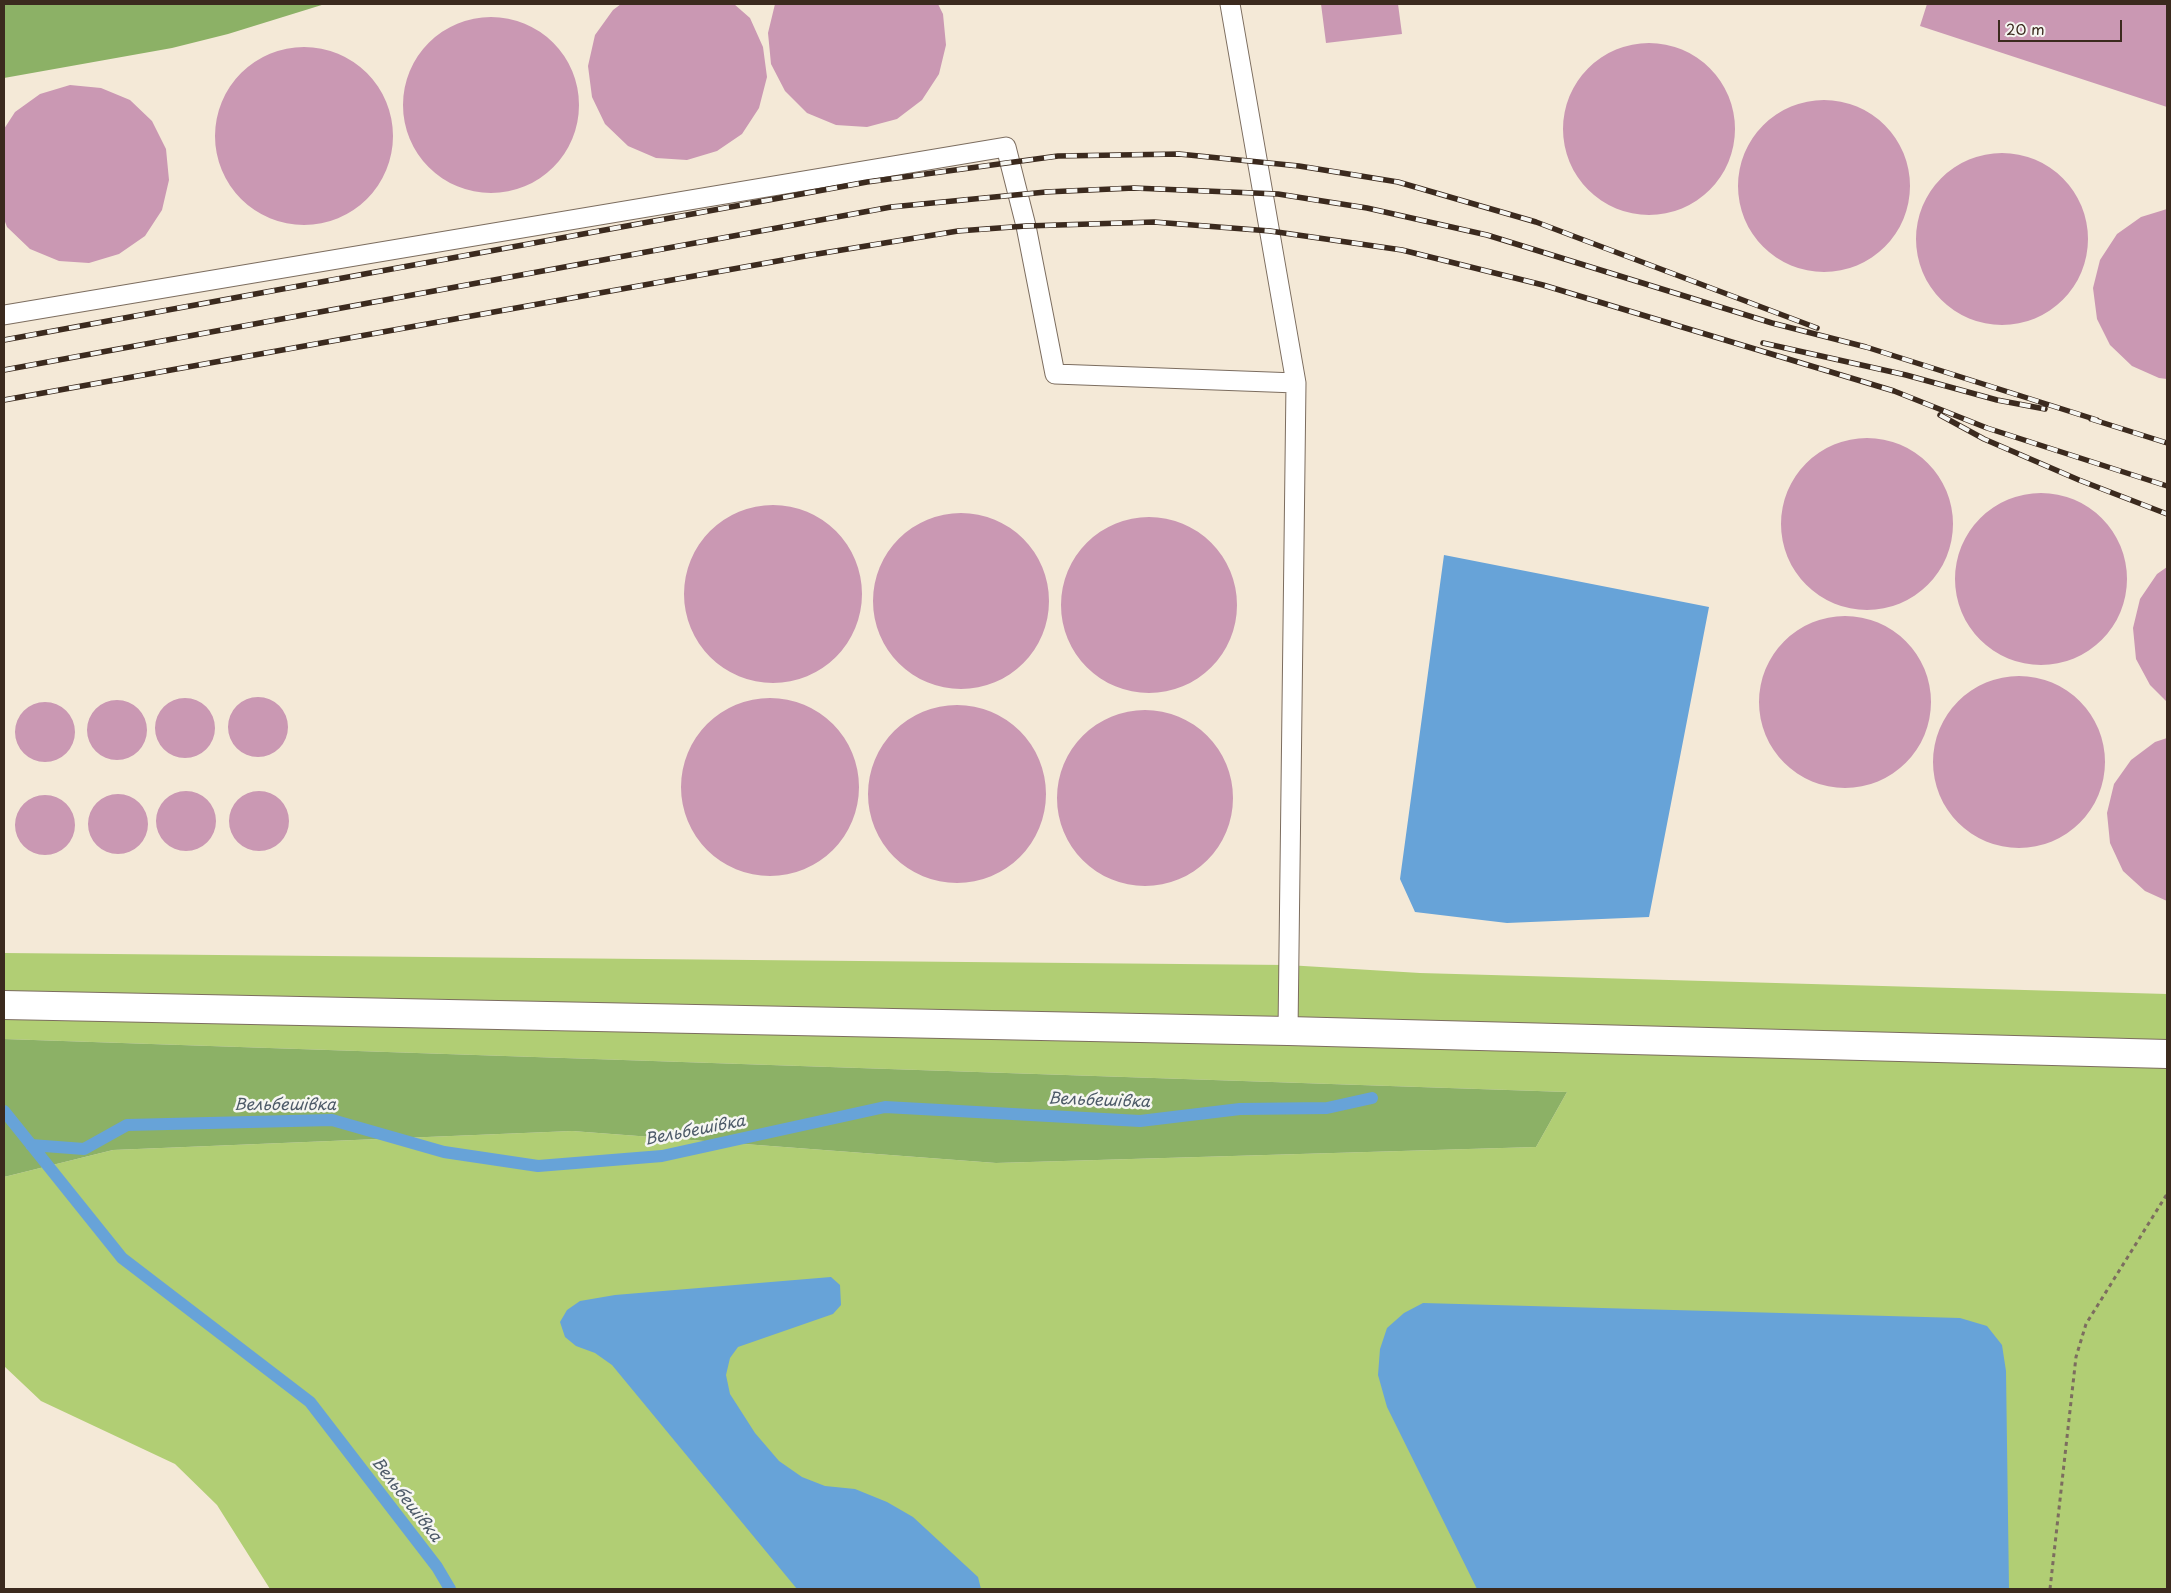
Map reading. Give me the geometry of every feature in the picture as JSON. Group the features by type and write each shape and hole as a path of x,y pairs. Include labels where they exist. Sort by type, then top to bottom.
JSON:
{"street":[{"path":"4,1005 1288,1031 2167,1054"}],"lane":[{"path":"1230,4 1296,383 1288,1031"},
{"path":"4,315 1006,147 1026,226 1055,374 1296,383"}],"path":[{"path":"2050,1589 2079,1349 2086,1324 2167,1194"}],"green space":[{"path":"4,4 325,4 228,34 172,48 4,78"},
{"path":"4,953 1287,965 1420,973 2167,994 2167,1589 270,1589 217,1505 175,1464 41,1401 4,1366 4,1177 113,1150 572,1131 996,1163 1536,1147 1567,1092 4,1039"},
{"path":"4,1039 1567,1092 1536,1147 996,1163 572,1131 113,1150 4,1177"}],"water":[{"path":"1444,555 1709,607 1649,917 1507,923 1415,912 1400,879"},
{"path":"831,1277 840,1285 841,1305 833,1314 738,1347 730,1358 726,1375 730,1394 755,1433 779,1461 802,1477 825,1486 855,1489 887,1502 913,1517 978,1577 981,1589 797,1589 612,1365 595,1353 576,1346 565,1337 560,1322 567,1310 580,1301 615,1295"},
{"path":"1423,1303 1960,1318 1987,1326 2002,1345 2006,1371 2009,1589 1477,1589 1387,1407 1378,1375 1380,1349 1387,1328 1404,1313"}],"building":[{"path":"621,4 734,4 750,18 763,47 767,77 759,108 742,134 717,151 687,160 656,158 628,146 605,124 592,97 588,66 595,35 613,10"},
{"path":"775,4 938,4 943,14 946,45 939,74 922,100 897,119 867,127 836,125 807,113 785,91 771,64 768,33"},
{"path":"1321,4 1398,4 1402,34 1326,43"},
{"path":"1927,4 2167,4 2167,107 1920,26"},
{"path":"482,17 500,17 525,23 540,31 554,42 565,56 573,71 578,88 578,122 573,139 565,154 554,168 540,179 517,190 500,193 482,193 457,187 442,179 428,168 417,154 406,131 403,114 403,96 409,71 417,56 428,42 442,31 465,20"},
{"path":"1649,43 1666,45 1682,50 1710,68 1728,96 1733,112 1735,129 1733,146 1728,162 1710,190 1682,208 1666,213 1649,215 1632,213 1616,208 1588,190 1570,162 1565,146 1563,129 1565,112 1570,96 1588,68 1616,50 1632,45"},
{"path":"304,47 338,54 353,62 367,73 378,87 386,102 393,136 386,170 378,185 367,199 353,210 338,218 304,225 270,218 255,210 241,199 230,185 222,170 215,136 222,102 230,87 241,73 255,62 270,54"},
{"path":"70,85 101,88 130,100 152,121 166,149 169,180 162,210 145,236 119,254 89,263 59,261 30,249 7,227 4,219 4,129 15,112 40,94"},
{"path":"1824,100 1841,102 1857,107 1885,125 1903,153 1908,169 1910,186 1908,203 1903,219 1885,247 1857,265 1841,270 1824,272 1807,270 1791,265 1763,247 1745,219 1740,203 1738,186 1740,169 1745,153 1763,125 1791,107 1807,102"},
{"path":"2002,153 2019,155 2035,160 2063,178 2081,206 2086,222 2088,239 2086,256 2081,272 2063,300 2035,318 2019,323 2002,325 1985,323 1969,318 1941,300 1923,272 1918,256 1916,239 1918,222 1923,206 1941,178 1969,160 1985,155"},
{"path":"2167,209 2167,379 2159,378 2132,366 2110,345 2097,319 2093,288 2100,260 2117,234 2141,217"},
{"path":"1867,438 1884,440 1900,445 1928,463 1946,491 1951,507 1953,524 1951,541 1946,557 1928,585 1900,603 1884,608 1867,610 1850,608 1834,603 1806,585 1788,557 1783,541 1781,524 1783,507 1788,491 1806,463 1834,445 1850,440"},
{"path":"2041,493 2058,495 2074,500 2102,518 2120,546 2125,562 2127,579 2125,596 2120,612 2102,640 2074,658 2058,663 2041,665 2024,663 2008,658 1980,640 1962,612 1957,596 1955,579 1957,562 1962,546 1980,518 2008,500 2024,495"},
{"path":"773,505 807,512 822,520 836,531 847,545 855,560 862,594 855,628 847,643 836,657 822,668 807,676 773,683 739,676 724,668 710,657 699,643 691,628 684,594 691,560 699,545 710,531 724,520 739,512"},
{"path":"952,513 970,513 995,519 1010,527 1024,538 1035,552 1043,567 1048,584 1048,618 1043,635 1035,650 1024,664 1010,675 987,686 970,689 952,689 927,683 912,675 898,664 887,650 876,627 873,610 873,592 879,567 887,552 898,538 912,527 935,516"},
{"path":"1140,517 1158,517 1183,523 1198,531 1212,542 1223,556 1231,571 1236,588 1236,622 1231,639 1223,654 1212,668 1198,679 1175,690 1158,693 1140,693 1115,687 1100,679 1086,668 1075,654 1064,631 1061,614 1061,596 1067,571 1075,556 1086,542 1100,531 1123,520"},
{"path":"2167,567 2167,702 2150,685 2136,659 2133,628 2140,599 2157,574"},
{"path":"1845,616 1862,618 1878,623 1906,641 1924,669 1929,685 1931,702 1929,719 1924,735 1906,763 1878,781 1862,786 1845,788 1828,786 1812,781 1784,763 1766,735 1761,719 1759,702 1761,685 1766,669 1784,641 1812,623 1828,618"},
{"path":"2019,676 2036,678 2052,683 2080,701 2098,729 2103,745 2105,762 2103,779 2098,795 2080,823 2052,841 2036,846 2019,848 2002,846 1986,841 1958,823 1940,795 1935,779 1933,762 1935,745 1940,729 1958,701 1986,683 2002,678"},
{"path":"252,697 264,697 275,702 283,710 288,721 286,739 275,752 264,757 252,757 241,752 233,744 228,733 228,721 233,710 241,702"},
{"path":"179,698 191,698 202,703 210,711 215,722 213,740 202,753 191,758 179,758 168,753 160,745 155,734 155,722 160,711 168,703"},
{"path":"770,698 804,705 819,713 833,724 844,738 852,753 859,787 852,821 844,836 833,850 819,861 804,869 770,876 736,869 721,861 707,850 696,836 688,821 681,787 688,753 696,738 707,724 721,713 736,705"},
{"path":"111,700 123,700 134,705 142,713 147,724 145,742 134,755 123,760 111,760 100,755 92,747 87,736 87,724 92,713 100,705"},
{"path":"39,702 51,702 62,707 70,715 75,726 73,744 62,757 51,762 39,762 28,757 20,749 15,738 15,726 20,715 28,707"},
{"path":"957,705 991,712 1006,720 1020,731 1031,745 1039,760 1046,794 1039,828 1031,843 1020,857 1006,868 991,876 957,883 923,876 908,868 894,857 883,843 875,828 868,794 875,760 883,745 894,731 908,720 923,712"},
{"path":"1136,710 1154,710 1179,716 1194,724 1208,735 1219,749 1227,764 1232,781 1232,815 1227,832 1219,847 1208,861 1194,872 1171,883 1154,886 1136,886 1111,880 1096,872 1082,861 1071,847 1060,824 1057,807 1057,789 1063,764 1071,749 1082,735 1096,724 1119,713"},
{"path":"2167,738 2167,901 2145,891 2123,871 2110,843 2107,813 2114,784 2131,760 2155,742"},
{"path":"180,791 192,791 203,796 211,804 216,815 214,833 203,846 192,851 180,851 169,846 161,838 156,827 156,815 161,804 169,796"},
{"path":"253,791 265,791 276,796 284,804 289,815 287,833 276,846 265,851 253,851 242,846 234,838 229,827 229,815 234,804 242,796"},
{"path":"112,794 124,794 135,799 143,807 148,818 146,836 135,849 124,854 112,854 101,849 93,841 88,830 88,818 93,807 101,799"},
{"path":"39,795 51,795 62,800 70,808 75,819 73,837 62,850 51,855 39,855 28,850 20,842 15,831 15,819 20,808 28,800"}],"waterway":[{"name":"Вельбешівка","path":"31,1145 84,1149 127,1125 332,1120 444,1152 538,1166 662,1156 885,1107 1140,1121 1240,1109 1327,1108 1372,1098"},
{"name":"Вельбешівка","path":"4,1111 122,1258 310,1402 437,1567 450,1589"}],"railway":[{"path":"4,340 867,182 1058,156 1179,154 1299,166 1398,182 1536,222 1817,328"},
{"path":"4,370 891,207 1046,192 1134,188 1278,194 1367,208 1487,235 1772,323 1866,347 2097,420"},
{"path":"4,400 811,255 958,231 1026,226 1154,222 1270,231 1402,250 1543,285 1894,391 1987,428 2167,486"},
{"path":"1763,343 1906,375 1997,400 2045,409"},
{"path":"1940,415 1984,439 2079,480 2167,514"},
{"path":"2091,419 2167,443"}]}
